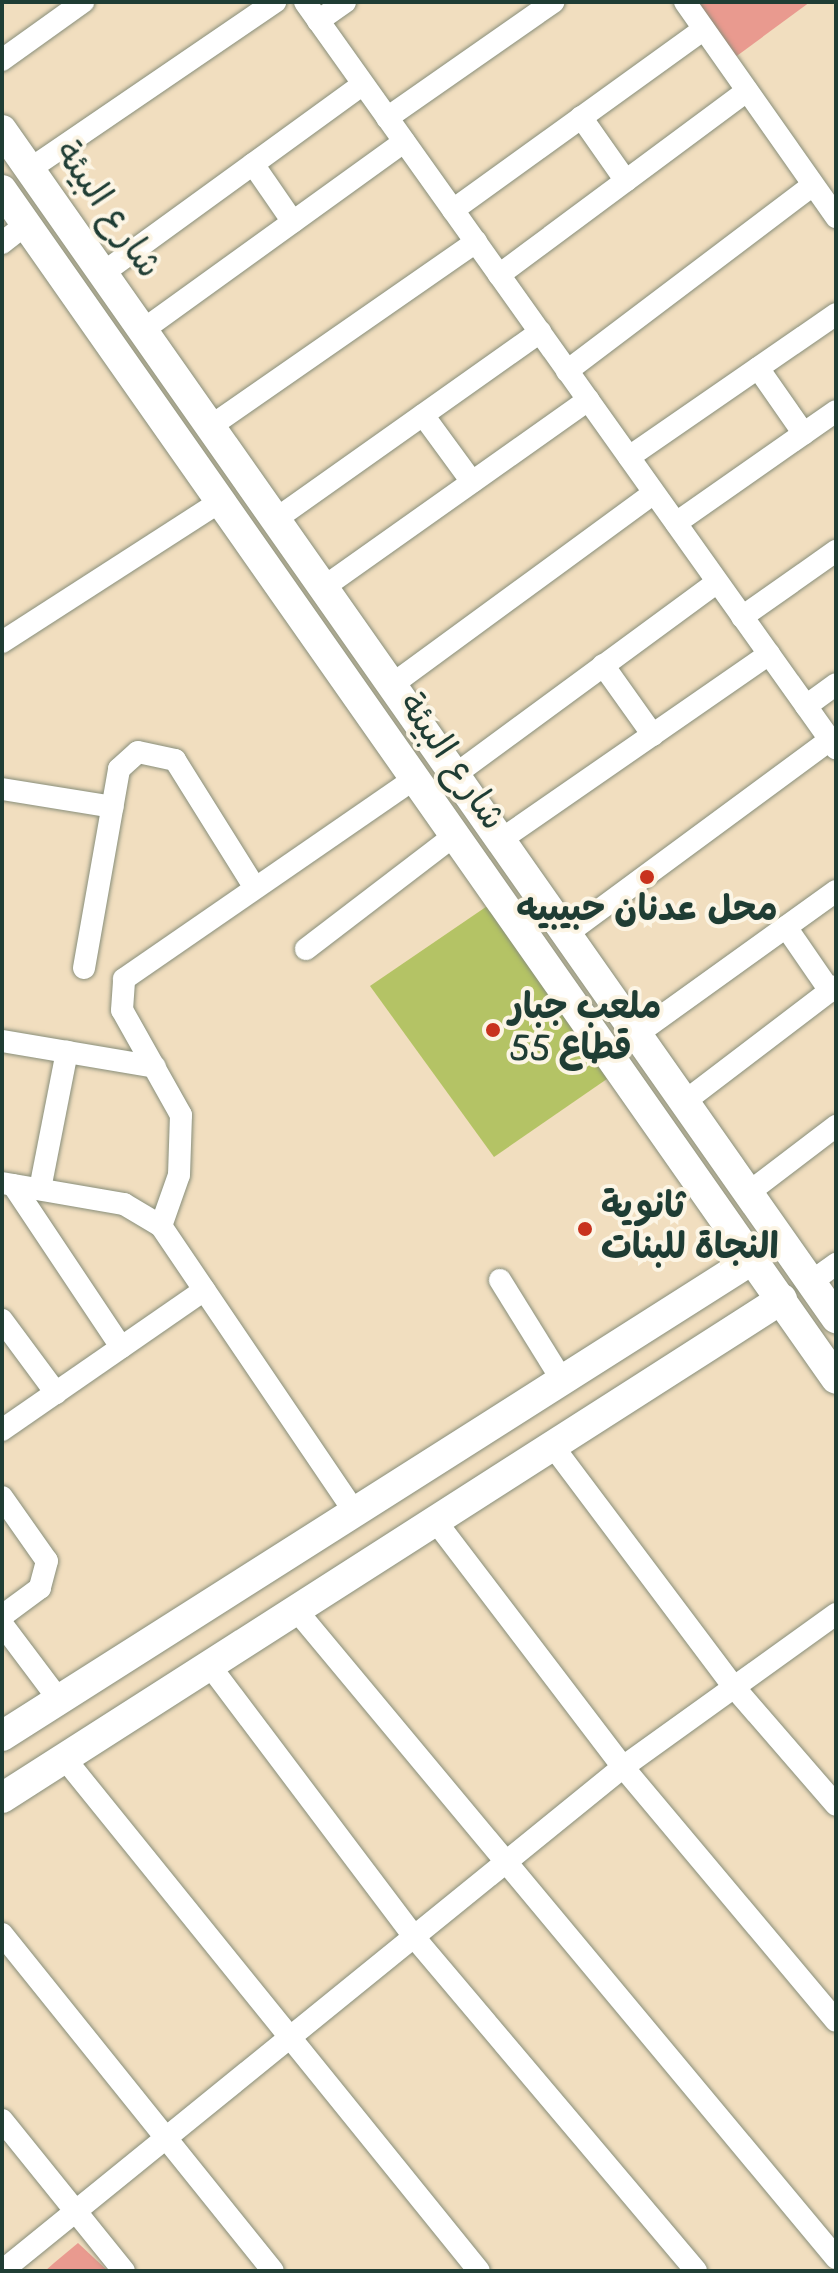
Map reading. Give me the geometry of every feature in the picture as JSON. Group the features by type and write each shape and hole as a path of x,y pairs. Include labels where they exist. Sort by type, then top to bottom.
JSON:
{"street":[{"path":"2,60 83,2"},
{"path":"30,169 275,2"},
{"path":"305,2 833,744 568,933"},
{"path":"318,21 345,2"},
{"path":"387,118 553,2"},
{"path":"685,2 836,217"},
{"path":"453,210 704,29"},
{"path":"103,273 363,84"},
{"path":"499,275 747,91"},
{"path":"581,117 626,181"},
{"name":"شارع البيئة","path":"2,130 836,1318"},
{"path":"143,330 404,142"},
{"path":"253,164 293,222"},
{"path":"567,371 813,185"},
{"name":"شارع البيئة","path":"2,190 216,504 348,683 836,1379"},
{"path":"2,243 26,224"},
{"path":"211,426 476,242"},
{"path":"629,457 836,314"},
{"path":"276,519 540,332"},
{"path":"758,368 804,434"},
{"path":"324,587 588,400"},
{"path":"676,523 836,411"},
{"path":"423,415 472,482"},
{"path":"348,683 384,672 654,493"},
{"path":"2,642 216,504"},
{"path":"742,617 836,551"},
{"path":"456,774 717,582"},
{"path":"502,839 769,654"},
{"path":"603,665 653,735"},
{"path":"806,706 836,684"},
{"path":"84,968 113,807 128,757 167,754 253,885"},
{"path":"161,1226 179,1175 181,1115 122,1010 124,979 253,885 415,778"},
{"path":"2,789 113,807"},
{"path":"306,949 455,835"},
{"path":"637,1034 836,891"},
{"path":"684,1102 833,989 786,927"},
{"path":"2,1041 155,1067"},
{"path":"40,1189 67,1052"},
{"path":"748,1193 836,1126"},
{"path":"8,1184 124,1204 161,1226 355,1512"},
{"path":"8,1184 121,1347"},
{"path":"2,1736 753,1259"},
{"path":"811,1282 836,1264"},
{"path":"500,1280 562,1380"},
{"path":"2,1430 204,1290"},
{"path":"2,1798 555,1449 782,1299"},
{"path":"2,1320 56,1393"},
{"path":"555,1449 733,1686 836,1805"},
{"path":"2,1497 47,1561 40,1588 2,1616"},
{"path":"437,1523 623,1767 836,2021"},
{"path":"297,1611 503,1864 836,2258"},
{"path":"2,2271 623,1767 836,1614"},
{"path":"2,1624 59,1700"},
{"path":"210,1666 414,1937 696,2271"},
{"path":"65,1759 479,2271"},
{"path":"2,1934 169,2135 273,2271"},
{"path":"2,2120 124,2271"}],"green space":[{"path":"499,898 620,1070 494,1157 370,986"}],"building":[{"path":"694,2 810,2 734,58"},
{"path":"78,2243 108,2271 45,2271 54,2263"}],"place":[{"name":"محل عدنان حبيبيه","path":"647,877"},
{"name":"ملعب جبار قطاع 55","path":"493,1030"},
{"name":"ثانوية النجاة للبنات","path":"585,1229"}]}
